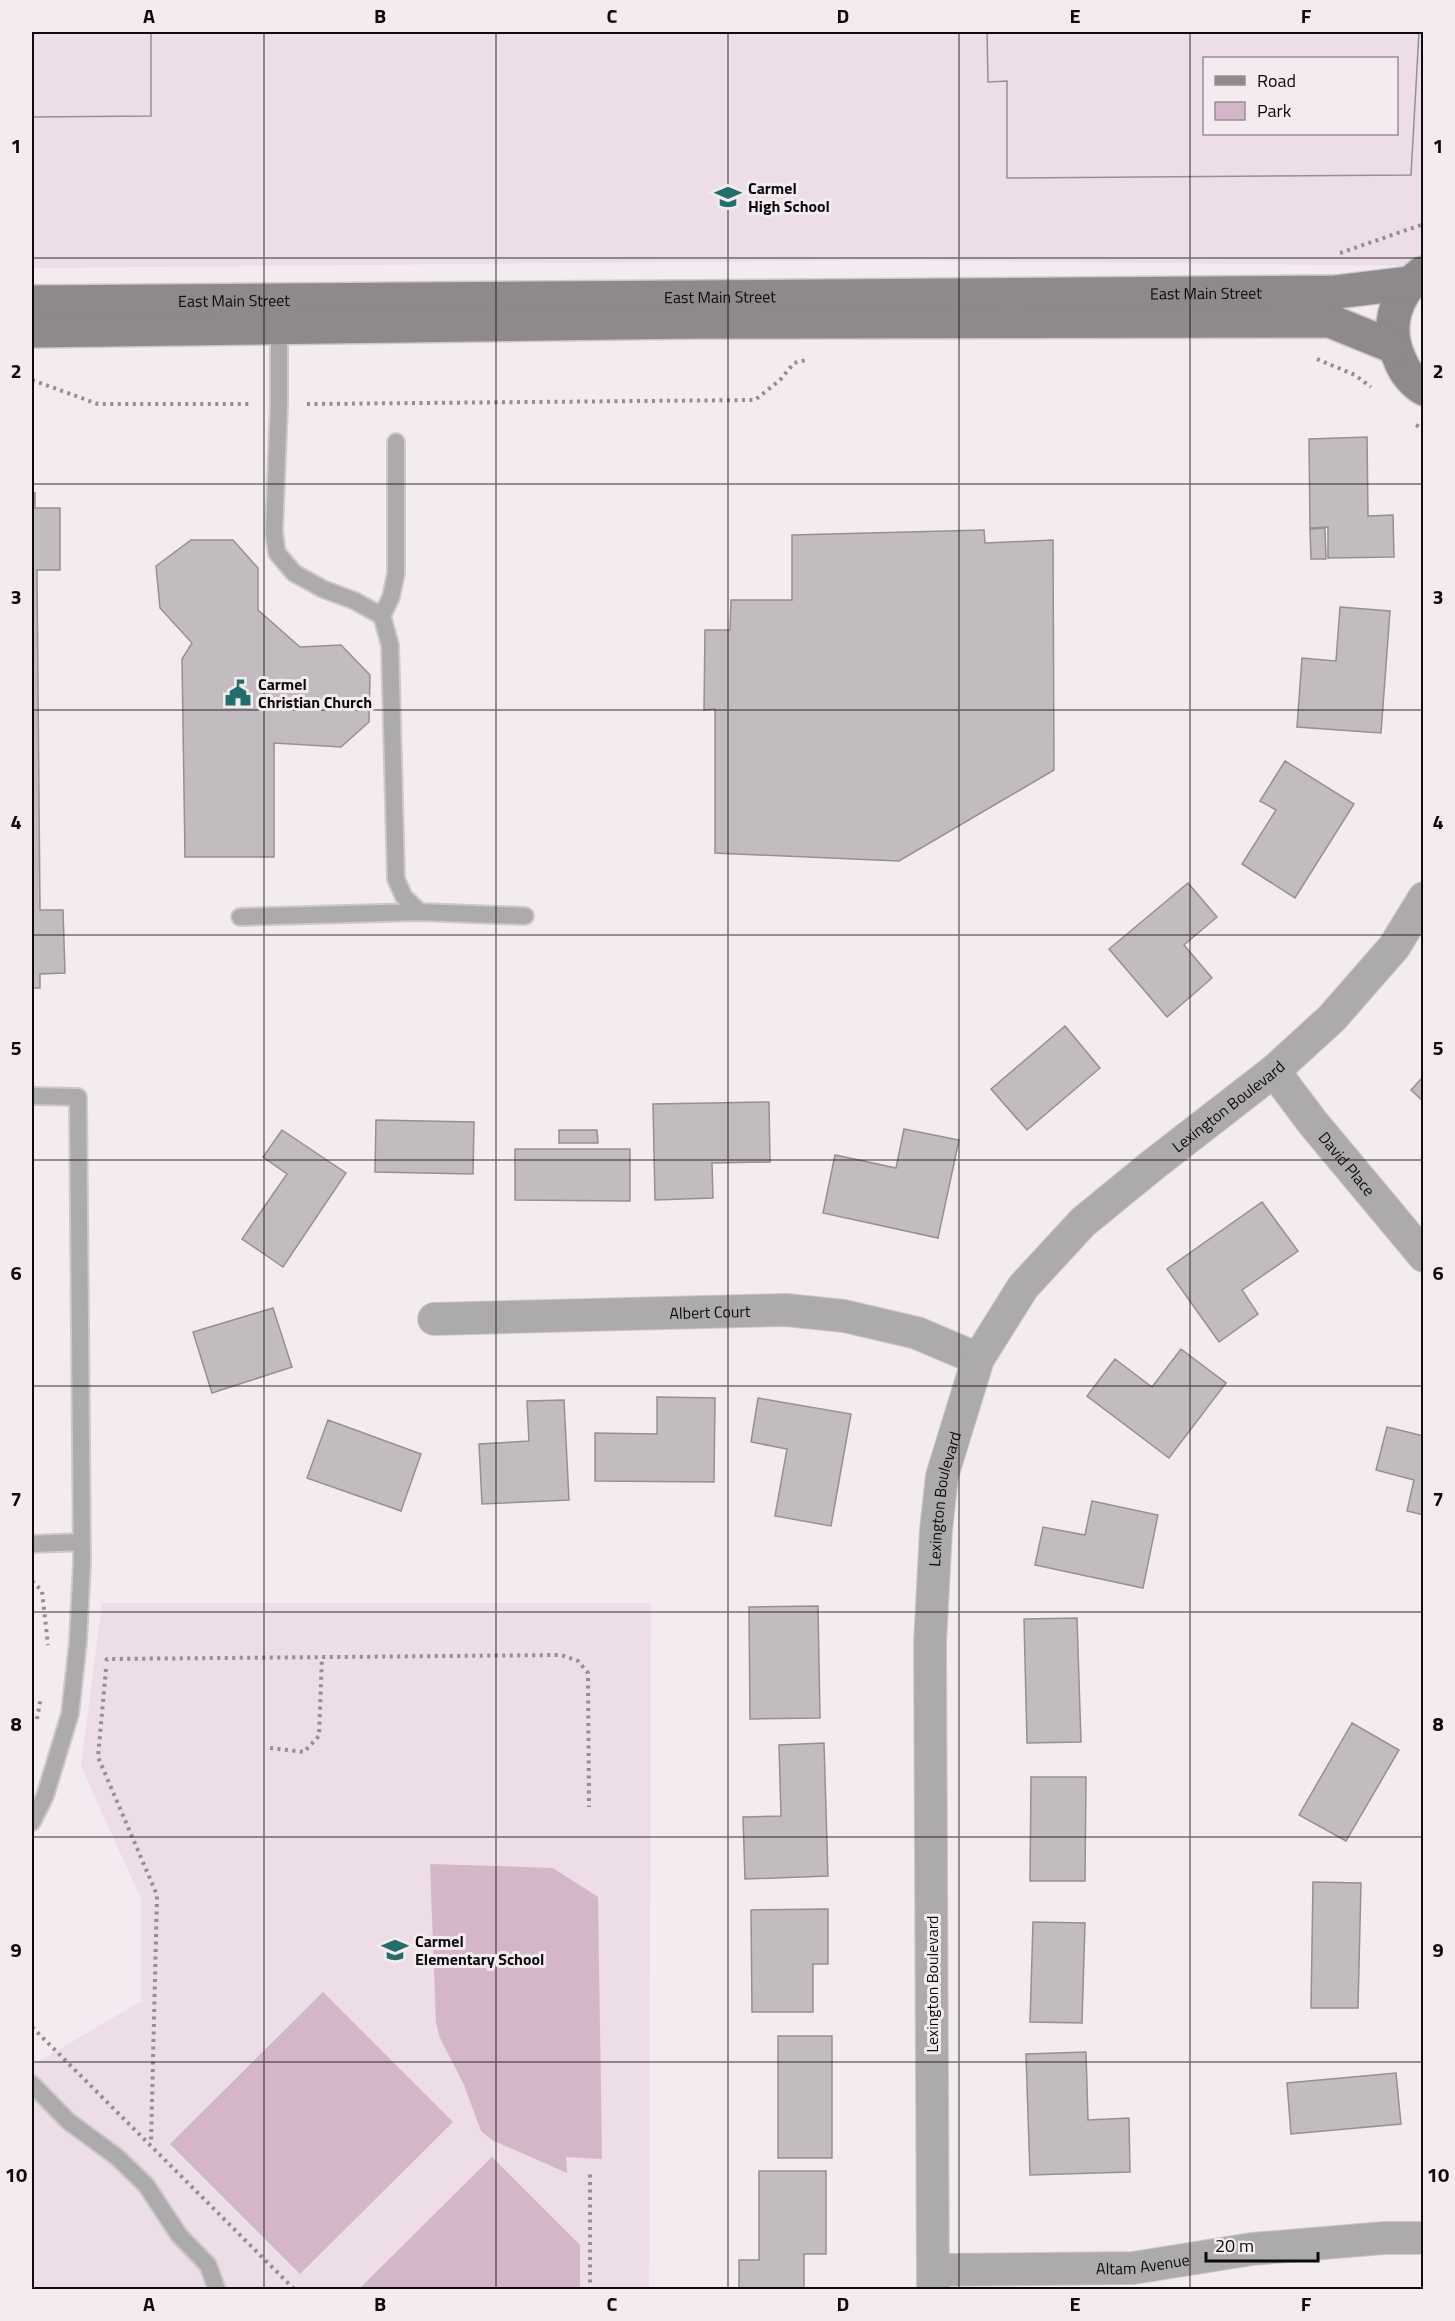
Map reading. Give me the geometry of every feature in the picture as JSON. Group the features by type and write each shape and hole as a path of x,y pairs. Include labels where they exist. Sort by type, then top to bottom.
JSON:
{"main road":[{"name":"East Main Street","path":"32,302 1336,292 1417,277"},
{"path":"1417,277 1397,303 1392,325 1394,347 1404,369 1424,389"},
{"name":"East Main Street","path":"32,332 693,322 1330,321 1394,347"}],"street":[{"name":"Lexington Boulevard","path":"933,2280 930,1643 936,1530 942,1476 978,1359 1023,1287 1083,1222 1274,1071 1332,1018 1394,947 1424,898"},
{"name":"David Place","path":"1274,1071 1313,1123 1424,1256"},
{"name":"Albert Court","path":"434,1319 786,1310 844,1316 917,1333 978,1359"},
{"name":"Altam Avenue","path":"933,2280 1133,2268 1252,2249 1384,2238 1424,2238"}],"lane":[{"path":"279,329 279,405 274,532 277,554 294,573 323,590 355,601 382,616"},
{"path":"396,442 396,573 391,597 382,616 390,645 396,879 404,897 420,912"},
{"path":"240,917 420,912 525,916"},
{"path":"32,1096 78,1097 82,1542 78,1642 70,1714 45,1796 32,1822"},
{"path":"32,1544 82,1542"},
{"path":"32,2084 68,2121 117,2157 146,2185 179,2235 208,2265 217,2289"}],"path":[{"path":"1337,254 1424,224"},
{"path":"32,380 99,404 279,405 755,399"},
{"path":"32,1581 42,1591 48,1644 46,1654"},
{"path":"152,2144 157,1895 98,1757 107,1659 561,1655 578,1661 588,1673 589,1807"},
{"path":"270,1748 304,1752 319,1736 321,1656"},
{"path":"35,1727 42,1687"},
{"path":"32,2027 152,2144 295,2289"},
{"path":"590,2174 590,2289"}],"shaded area":[{"name":"Carmel High School","path":"32,32 1423,32 1423,266 885,260 32,268"},
{"name":"Carmel Elementary School","path":"102,1603 651,1603 649,2289 32,2289 32,2060 38,2062 141,2001 141,1899 81,1766"}],"green space":[{"path":"430,1864 553,1868 598,1897 602,2159 566,2157 567,2173 492,2140 481,2131 464,2085 440,2038 436,2023"},
{"path":"323,1992 453,2122 300,2274 170,2144"},
{"path":"492,2157 580,2245 580,2289 359,2289"}],"building":[{"path":"32,32 151,32 151,116 32,117"},
{"path":"32,32 151,32 151,116 32,117"},
{"path":"987,32 1419,32 1411,175 1007,178 1007,81 988,82"},
{"path":"987,32 1419,32 1411,175 1007,178 1007,81 988,82"},
{"path":"1367,437 1368,516 1393,515 1394,557 1328,558 1328,527 1310,528 1309,439"},
{"path":"32,493 35,493 35,508 60,508 60,570 37,570 40,910 63,910 65,973 40,974 40,988 32,988"},
{"path":"1325,528 1326,559 1311,559 1310,529"},
{"path":"984,530 985,543 1053,540 1054,770 899,861 715,853 715,709 704,710 705,630 730,630 731,600 792,600 792,535"},
{"path":"191,540 233,540 258,568 258,610 300,647 341,645 370,675 369,722 341,747 274,743 274,857 185,857 182,659 192,643 160,608 156,566"},
{"path":"1340,607 1390,611 1381,733 1297,727 1302,658 1336,661"},
{"path":"1285,761 1354,804 1295,898 1242,864 1276,810 1260,801"},
{"path":"1188,883 1217,917 1184,945 1212,978 1167,1017 1109,949"},
{"path":"1065,1026 1100,1068 1027,1130 991,1089"},
{"path":"1424,1076 1424,1102 1411,1090"},
{"path":"769,1102 770,1162 712,1163 713,1198 655,1200 653,1104"},
{"path":"376,1120 474,1122 473,1174 375,1172"},
{"path":"904,1129 959,1140 938,1238 823,1213 835,1155 896,1168"},
{"path":"282,1130 346,1173 283,1267 242,1239 287,1174 263,1157"},
{"path":"559,1130 597,1130 598,1143 559,1143"},
{"path":"515,1149 630,1149 630,1201 515,1200"},
{"path":"1262,1202 1298,1251 1242,1290 1258,1314 1219,1342 1167,1269"},
{"path":"273,1308 292,1367 212,1393 193,1332"},
{"path":"1181,1349 1226,1383 1169,1458 1087,1396 1115,1359 1152,1387"},
{"path":"657,1397 715,1398 714,1482 595,1481 595,1433 657,1434"},
{"path":"758,1398 851,1414 831,1526 775,1516 787,1449 751,1442"},
{"path":"564,1400 569,1500 482,1504 479,1444 529,1441 527,1401"},
{"path":"328,1420 421,1454 401,1511 307,1478"},
{"path":"1387,1427 1424,1436 1424,1515 1407,1511 1414,1480 1376,1470"},
{"path":"1092,1501 1158,1515 1143,1588 1035,1565 1043,1527 1085,1535"},
{"path":"818,1606 820,1718 750,1719 749,1607"},
{"path":"1077,1618 1081,1742 1027,1743 1024,1619"},
{"path":"1352,1723 1399,1750 1346,1841 1299,1815"},
{"path":"824,1743 828,1876 745,1879 743,1817 781,1816 779,1745"},
{"path":"1031,1777 1086,1777 1085,1881 1030,1881"},
{"path":"1313,1882 1361,1883 1358,2008 1311,2008"},
{"path":"828,1909 828,1964 813,1964 813,2012 752,2012 751,1910"},
{"path":"1033,1922 1085,1923 1082,2023 1030,2022"},
{"path":"778,2036 832,2036 832,2158 778,2158"},
{"path":"1086,2052 1088,2120 1129,2118 1130,2172 1030,2175 1026,2054"},
{"path":"1396,2073 1401,2124 1291,2134 1287,2083"},
{"path":"759,2171 826,2171 826,2254 804,2254 804,2290 739,2290 739,2260 759,2260"}],"place":[{"name":"Carmel High School","path":"728,197"},
{"name":"Carmel Christian Church","path":"238,693"},
{"name":"Carmel Elementary School","path":"395,1950"}]}
